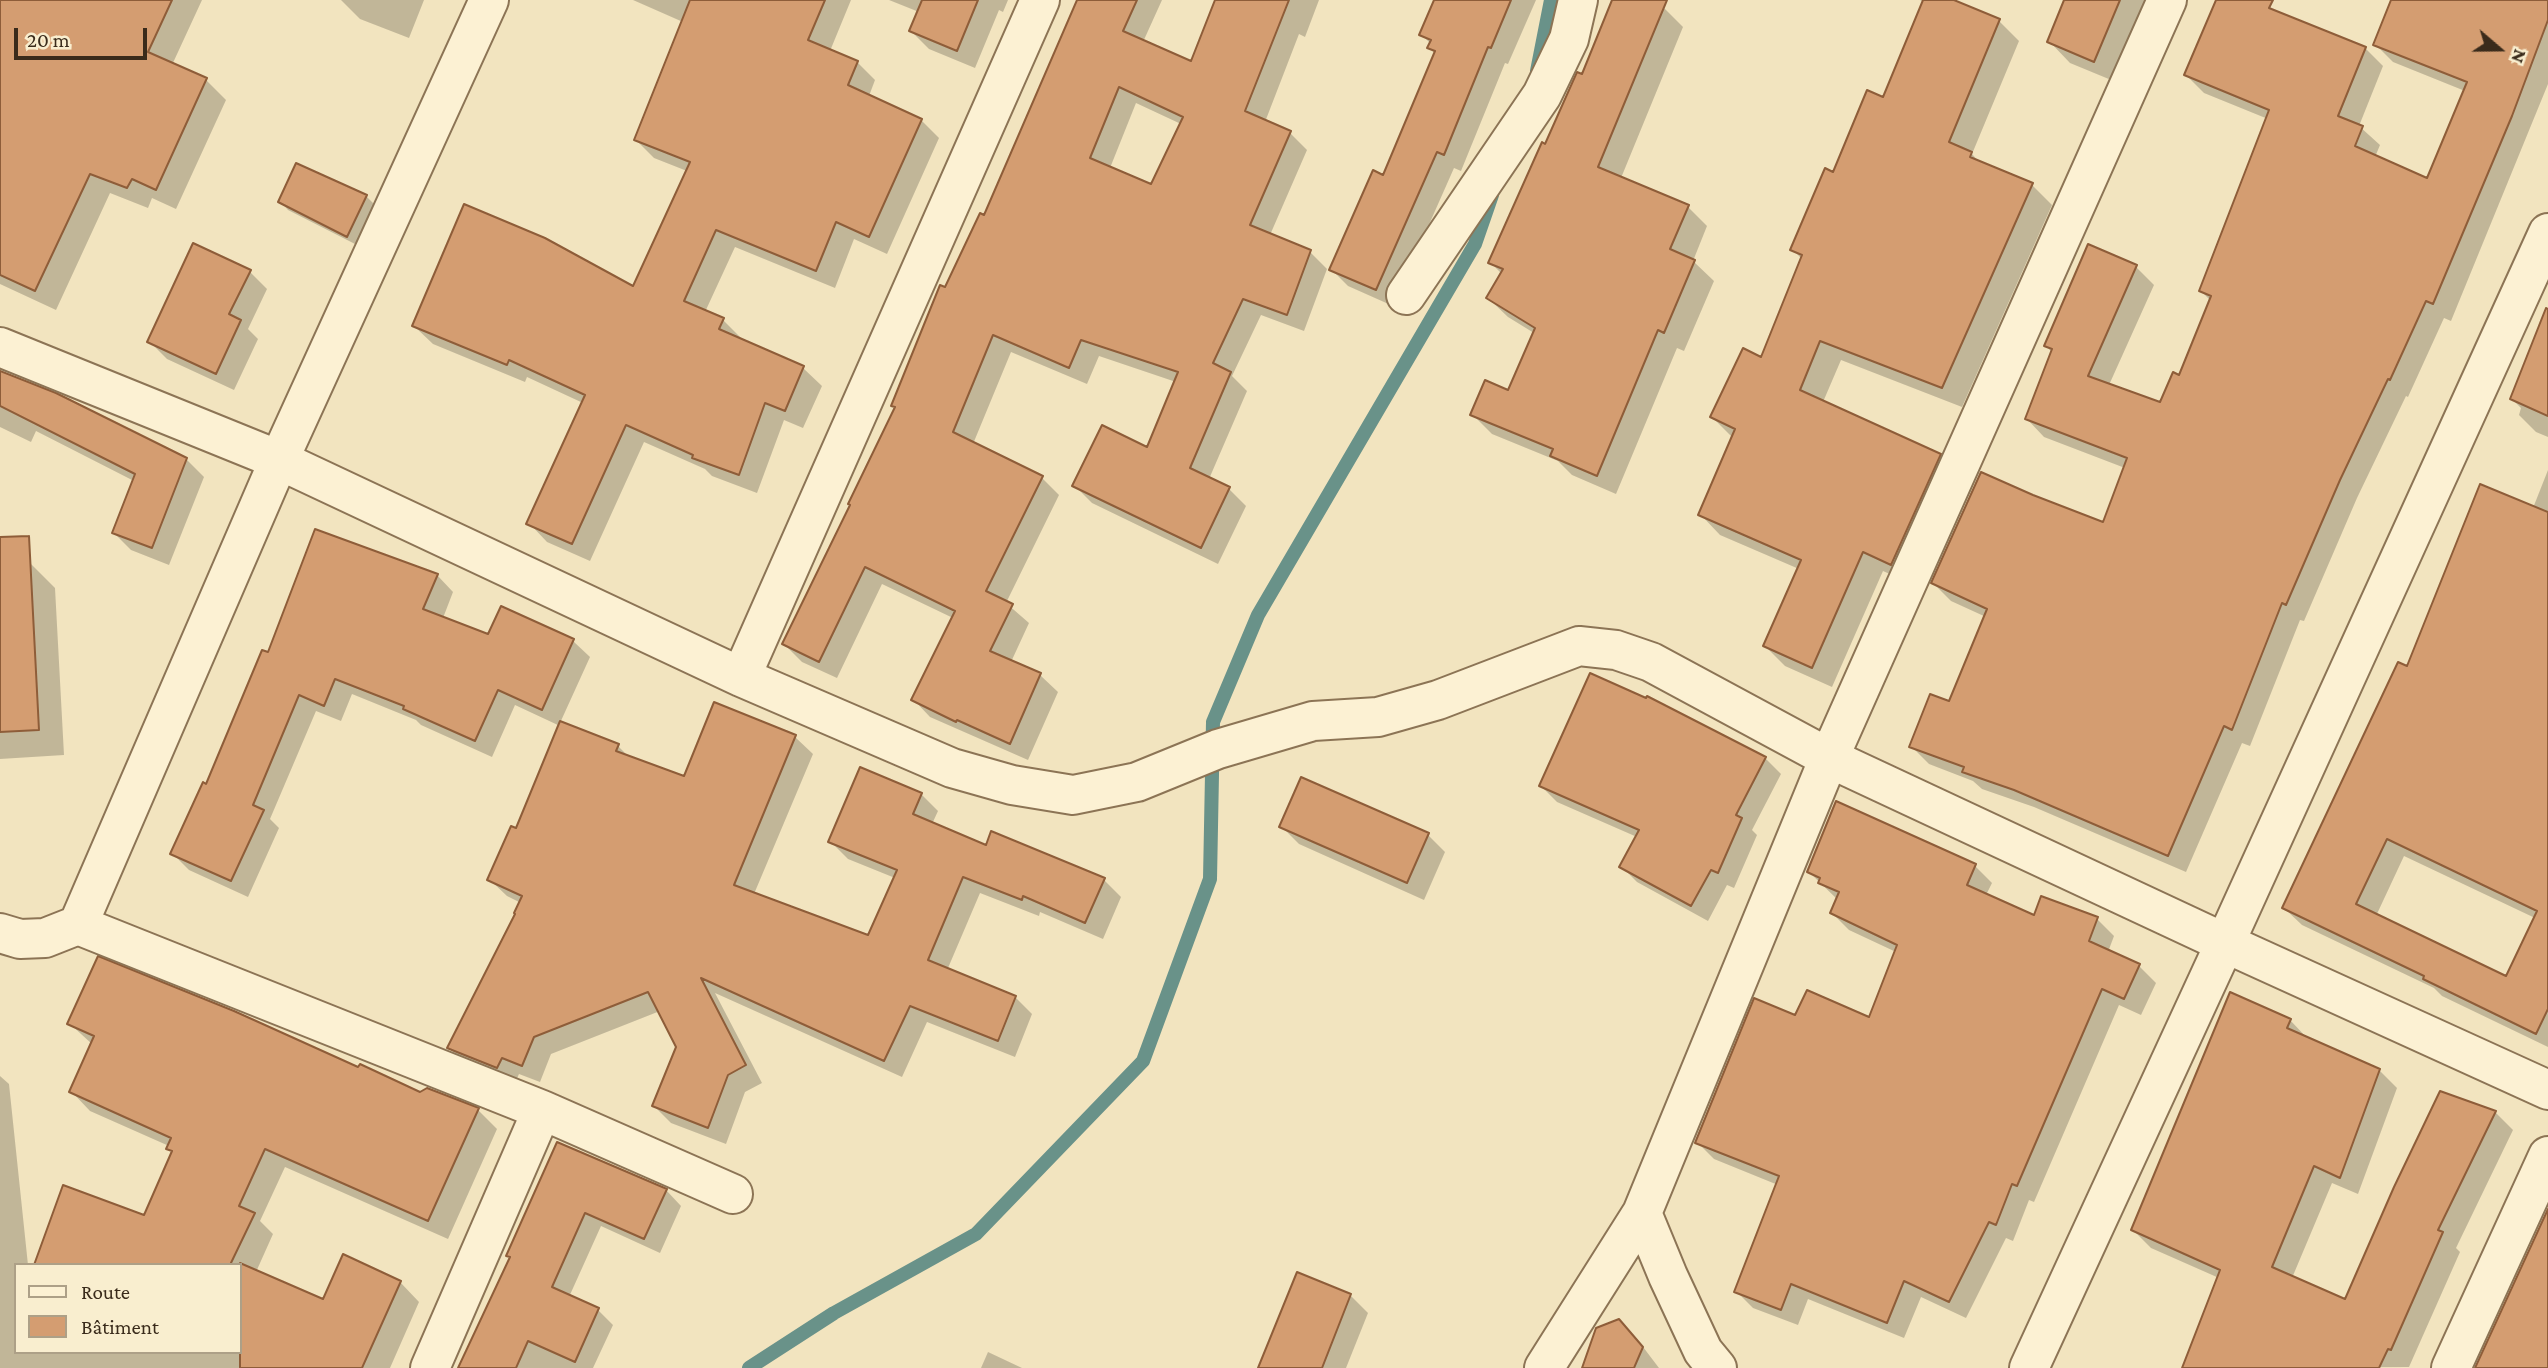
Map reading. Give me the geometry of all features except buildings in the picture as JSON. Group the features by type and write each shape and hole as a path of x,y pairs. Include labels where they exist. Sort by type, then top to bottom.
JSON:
{"street":[{"path":"78,925 279,460 489,0"},
{"path":"741,677 1040,0"},
{"path":"1406,295 1542,95 1569,39 1578,0"},
{"path":"1544,1368 1642,1213 1829,758 2167,0"},
{"path":"2029,1368 2548,233"},
{"path":"0,347 279,460 741,677 952,768 1012,785 1073,795 1137,782 1218,749 1313,721 1378,717 1438,700 1579,646 1616,650 1650,662 1829,758 2548,1090"},
{"path":"0,933 20,939 45,938 78,925 541,1110 733,1194"},
{"path":"430,1368 541,1110"},
{"path":"2451,1368 2548,1156"},
{"path":"1642,1213 1703,1351 1717,1368"}],"waterway":[{"path":"1537,71 1551,0"},
{"path":"749,1368 834,1313 976,1234 1143,1061 1210,879 1213,722 1258,615 1475,244 1492,195"}]}
